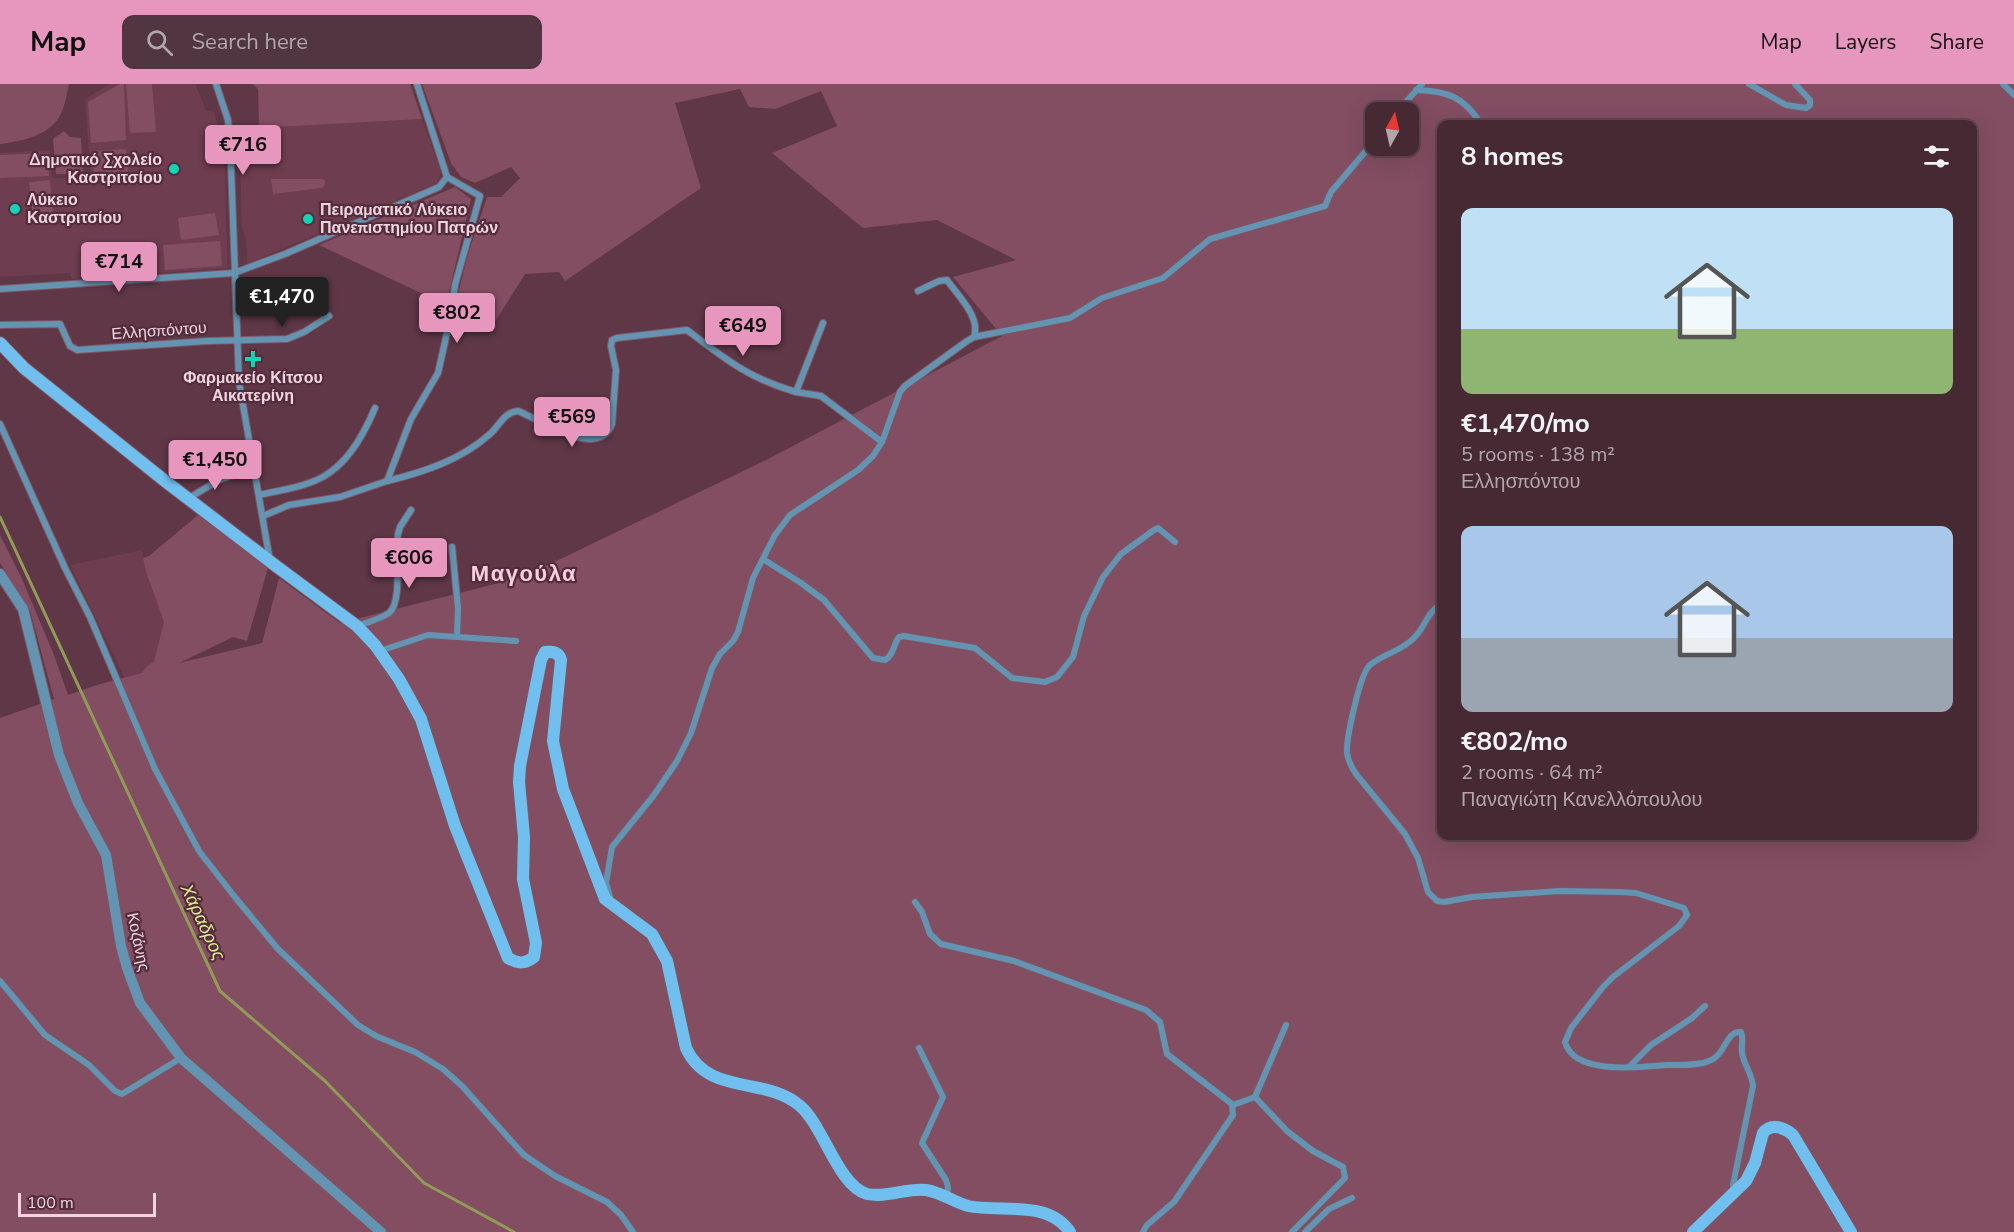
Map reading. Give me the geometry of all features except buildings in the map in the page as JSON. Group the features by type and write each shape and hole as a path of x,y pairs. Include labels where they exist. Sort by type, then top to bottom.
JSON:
{"main road":[{"path":"0,344 19,363 188,499 357,626 380,651 399,679 420,719 455,826 508,958 522,963 534,957 536,943 523,879 524,837 520,766 542,655 551,651 560,656 553,741 563,789 605,899 652,934 661,947 667,961 686,1048 698,1066 721,1080 776,1093 800,1105 815,1124 844,1175 864,1193 927,1191 970,1206 1048,1214 1064,1224 1070,1232"},
{"path":"1694,1232 1734,1195 1751,1173 1766,1129 1772,1126 1783,1128 1793,1135 1851,1232"}],"street":[{"path":"216,84 228,120 229,132 240,394 270,561"},
{"path":"387,481 411,419 438,373 455,285 480,196 447,177 417,84"},
{"path":"1406,102 1422,84"},
{"path":"1749,84 1786,105 1806,108 1810,105 1810,100 1795,84"},
{"path":"2003,84 2014,95"},
{"path":"1416,90 1436,91 1454,96 1470,108 1478,120"},
{"path":"613,906 606,884 612,847 678,761 691,732 715,663 738,632 753,578 775,535 790,515 858,470 873,456 882,442 900,392 905,386 974,337 1070,318 1102,298 1163,279 1210,239 1324,206 1331,192 1365,152"},
{"path":"0,289 234,273 278,257 439,187 447,177"},
{"path":"918,291 939,281 947,280 974,320 977,329 974,337"},
{"name":"Ελλησπόντου","path":"0,325 60,324 70,346 77,350 237,339 291,338 320,324 329,316"},
{"path":"796,392 823,323"},
{"path":"263,516 289,505 340,497 426,471 454,458 490,434 513,411 519,411 581,440 603,437 612,424 616,370 611,346 612,340 617,338 687,330 741,370 767,383 796,392 821,396 882,442"},
{"path":"259,495 310,483 333,471 365,431 375,408"},
{"path":"0,424 65,568 90,616 155,769 199,850 234,896 278,949 358,1025 376,1036 415,1052 442,1069 462,1086 524,1155 555,1176 607,1202 621,1215 633,1232"},
{"path":"204,448 219,480"},
{"path":"188,499 219,480 254,468"},
{"path":"357,626 387,614 393,608 397,588 398,534 411,510"},
{"path":"763,559 824,600 873,658 885,660 888,658 896,641 904,636 975,648 1012,678 1045,682 1057,677 1073,657 1084,616 1103,577 1121,554 1158,528 1175,542"},
{"path":"452,548 458,608 457,637"},
{"name":"Κοζάνης","path":"0,574 23,609 59,755 78,803 106,855 122,946 140,1003 181,1058 381,1232"},
{"path":"1437,607 1428,614 1416,636 1407,645 1368,666 1360,685 1347,745 1350,765 1405,834 1418,858 1428,892 1437,901 1560,891 1620,892 1636,893 1686,910 1687,915 1679,926 1603,987 1570,1028 1566,1037 1567,1048 1579,1059 1613,1068 1706,1063 1722,1052 1731,1034 1736,1031 1741,1032 1742,1055 1752,1073 1753,1086 1733,1185 1734,1195"},
{"path":"380,651 428,635 516,641"},
{"path":"915,902 922,912 930,934 942,944 1014,961 1146,1010 1160,1023 1167,1054 1233,1105"},
{"path":"0,981 45,1035 89,1065 115,1091 122,1094 181,1058"},
{"path":"1628,1068 1651,1045 1692,1018 1705,1006"},
{"path":"1233,1105 1255,1097 1286,1025"},
{"path":"919,1047 943,1097 922,1143 946,1180 947,1198"},
{"path":"1255,1097 1287,1131 1314,1151 1343,1167 1345,1178 1292,1232"},
{"path":"1143,1232 1147,1225 1166,1210 1181,1193 1233,1115 1233,1105"},
{"path":"1305,1232 1329,1209 1352,1197"}],"shaded area":[{"path":"0,84 69,84 62,112 51,127 26,139 0,144"},
{"path":"110,84 197,84 206,110 214,112 224,149 228,268 72,279 70,273 0,277 0,153 50,150 52,178 91,178 85,99"},
{"path":"124,84 126,140 91,143 88,102"},
{"path":"126,84 152,84 156,132 130,133"},
{"path":"253,84 410,84 422,119 259,128 258,89"},
{"path":"422,84 2014,84 2014,1232 0,1232 0,718 54,699 30,611 0,563 0,535 22,579 68,695 142,673 154,661 164,622 143,558 149,556 198,515 268,568 247,641 233,637 179,663 262,643 279,578 340,623 523,577 768,459 1002,336 953,277 1016,260 937,220 863,228 772,153 837,126 821,91 775,109 749,107 740,89 675,103 701,188 565,281 559,272 525,274 493,325 454,310 468,254 487,197 501,197 520,178 511,167 475,183 461,177 451,163"},
{"path":"422,119 441,172 437,183 247,264 246,239 242,229 239,129"},
{"path":"64,131 70,137 81,138 83,174 56,174 53,139"},
{"path":"126,149 128,172 94,175 92,151"},
{"path":"48,153 49,176 0,178 0,155"},
{"path":"271,179 322,179 325,180 325,185 322,188 273,194"},
{"path":"50,180 53,215 33,217 29,182"},
{"path":"455,187 471,199 446,305 319,245"},
{"path":"215,213 219,235 181,240 178,218"},
{"path":"220,241 222,266 165,270 163,245"},
{"path":"142,550 146,572 164,622 154,661 146,667 141,676 127,683 70,565"}],"waterway":[{"name":"Χάραδρος","path":"0,517 220,991 325,1081 424,1183 514,1232"}],"place":[{"name":"Δημοτικό Σχολείο Καστριτσίου","path":"174,169"},
{"name":"Λύκειο Καστριτσίου","path":"15,209"},
{"name":"Πειραματικό Λύκειο Πανεπιστημίου Πατρών","path":"308,219"},
{"name":"Φαρμακείο Κίτσου Αικατερίνη","path":"253,359"}],"district":[{"name":"Μαγούλα","path":"524,574"}]}
